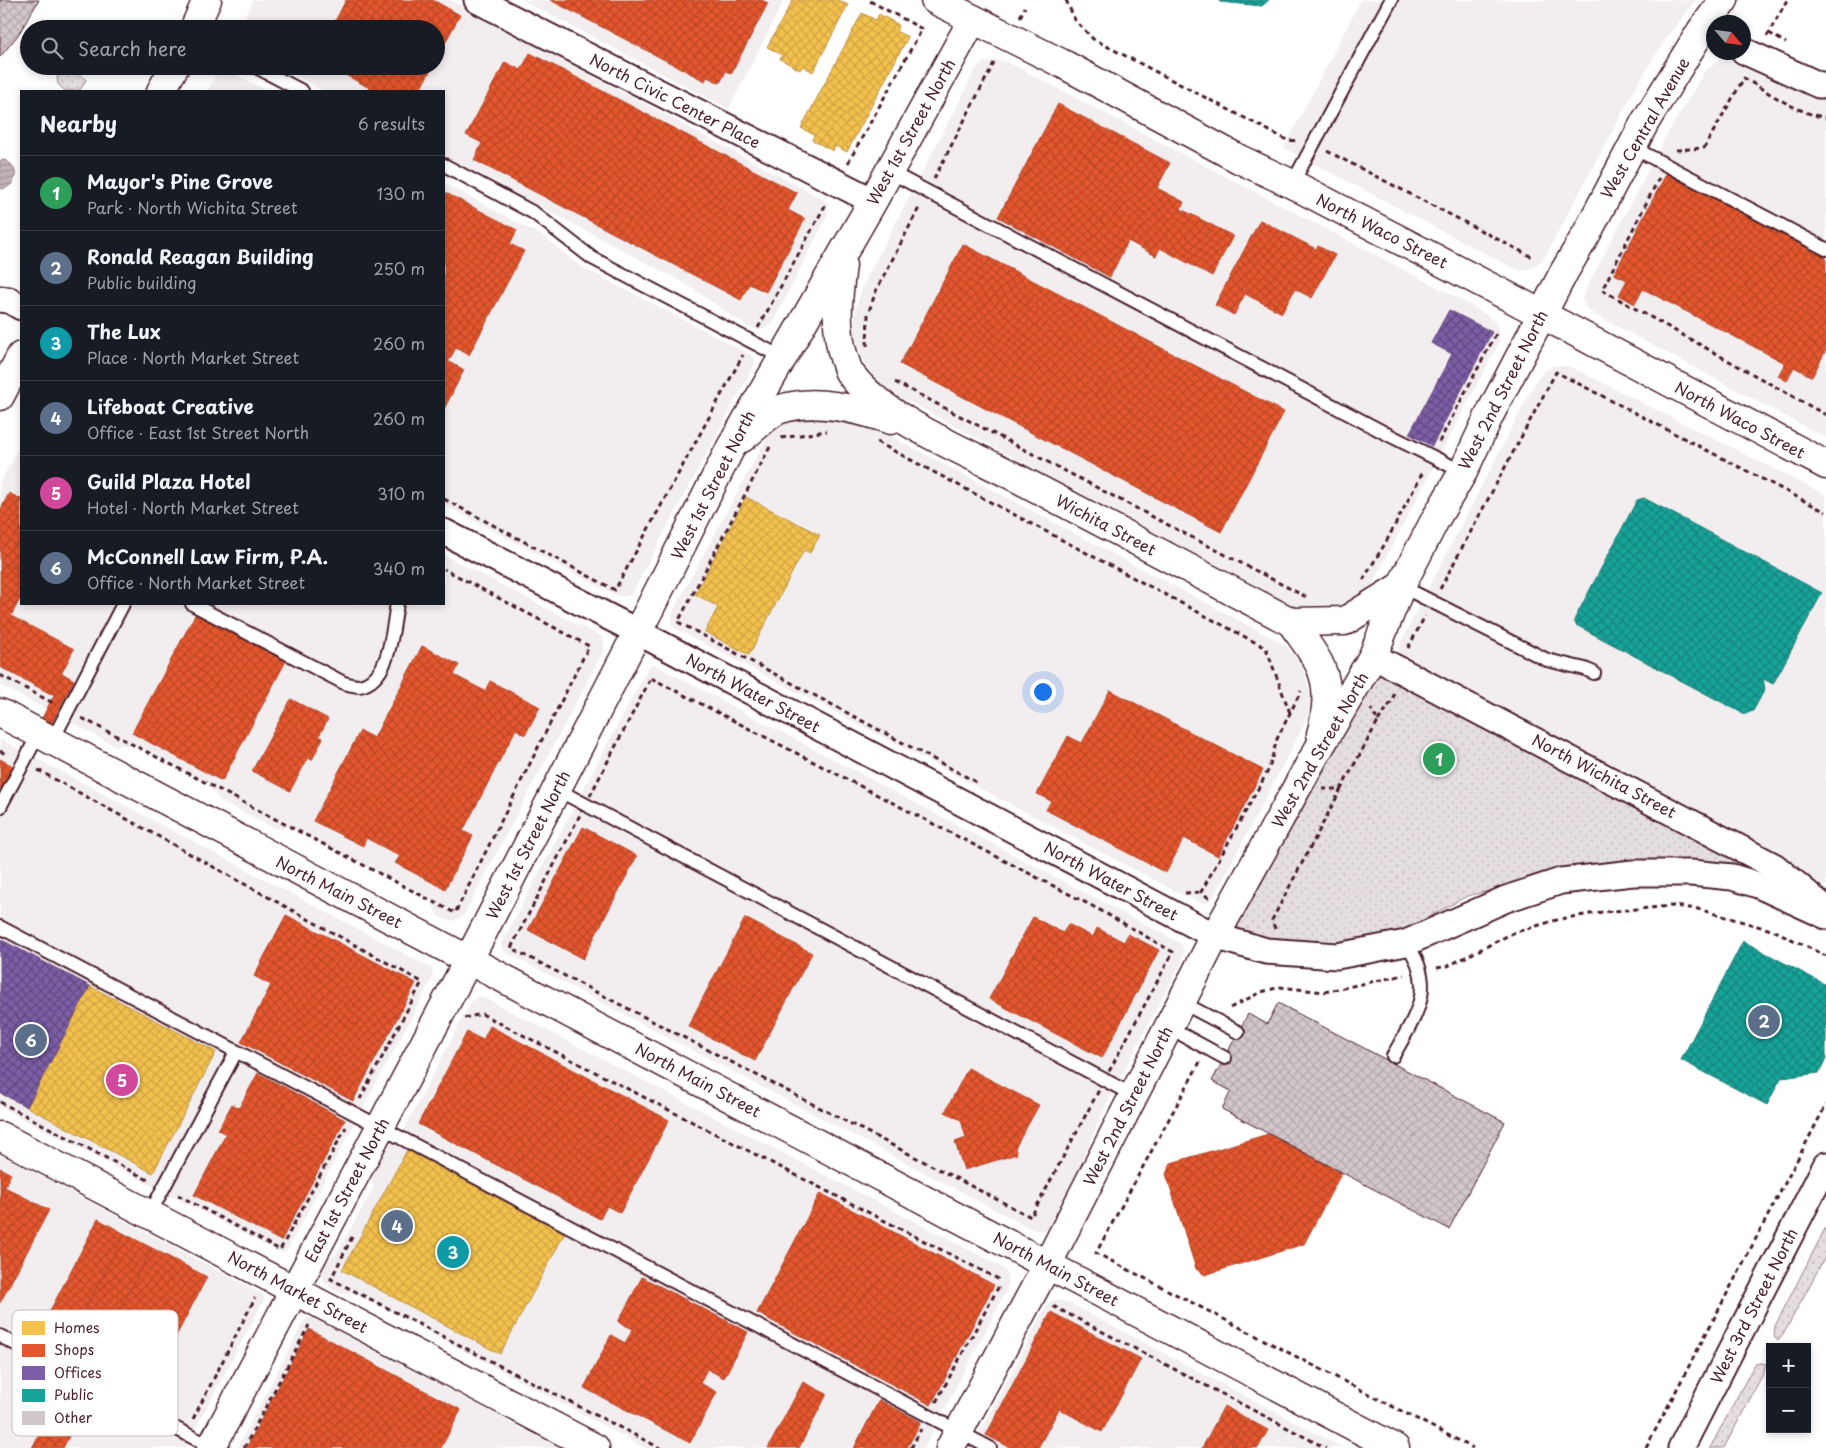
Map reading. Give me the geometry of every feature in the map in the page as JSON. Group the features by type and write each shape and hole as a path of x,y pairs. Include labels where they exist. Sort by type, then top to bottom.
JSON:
{"street":[{"path":"198,20 207,0"},
{"name":"North Civic Center Place","path":"477,0 873,201"},
{"name":"North Waco Street","path":"935,0 1065,65 1239,159 1292,184 1541,314 1826,466"},
{"name":"West Central Avenue","path":"1716,15 1724,0"},
{"name":"West 1st Street North","path":"469,959 731,447 890,172 973,19"},
{"name":"West Central Avenue","path":"1587,233 1645,122 1706,35"},
{"path":"1751,53 1819,85 1826,85"},
{"path":"162,90 170,75"},
{"name":"West 2nd Street North","path":"955,1440 1047,1265 1215,936 1311,762 1373,656 1401,586 1435,520 1463,472 1541,314 1587,233"},
{"path":"843,254 837,323 841,349 848,371 867,394 921,430"},
{"path":"0,396 20,358"},
{"path":"731,447 777,411 799,405 830,405 862,410 921,430"},
{"name":"Wichita Street","path":"921,430 989,463 1290,622"},
{"name":"North Water Street","path":"445,533 1215,936 1266,951 1337,956 1406,943 1506,899 1538,888 1561,881 1633,873 1691,873 1732,877 1758,885 1826,916"},
{"path":"1290,622 1345,621 1401,586"},
{"path":"1290,622 1318,661 1328,689 1324,727 1311,762"},
{"name":"North Wichita Street","path":"1373,656 1774,866 1826,909"},
{"name":"North Main Street","path":"0,712 1395,1448"},
{"name":"East 1st Street North","path":"212,1448 469,959"},
{"name":"North Market Street","path":"0,1136 595,1448"},
{"name":"West 3rd Street North","path":"1681,1448 1824,1175"}],"lane":[{"path":"1292,184 1391,0"},
{"path":"271,75 300,90"},
{"path":"1632,147 1826,248"},
{"path":"445,166 534,213 592,258 783,358"},
{"path":"890,172 1463,472"},
{"path":"1401,586 1547,660 1594,673"},
{"path":"0,807 24,763 68,711 123,605"},
{"path":"194,605 344,683 359,686 375,678 386,660 397,605"},
{"path":"556,789 1133,1095"},
{"path":"0,928 929,1416 955,1440 990,1448"},
{"path":"1393,1056 1416,1014 1423,989 1422,971 1415,955 1406,943"},
{"path":"1181,1002 1238,1032"},
{"path":"1168,1027 1225,1058"},
{"path":"149,1215 236,1052"},
{"path":"0,1336 12,1342"},
{"path":"178,1430 212,1448"}],"path":[{"path":"445,500 615,590 922,29 868,0"},
{"path":"1066,0 1075,20 1093,39 1287,140 1314,144 1534,258"},
{"path":"1019,19 1025,7"},
{"path":"856,380 867,357 868,314 876,291 994,64"},
{"path":"1826,117 1816,117 1744,78 1704,148 1673,150 1602,290 1826,415"},
{"path":"1358,588 1386,542 1497,332"},
{"path":"1378,721 1392,701 1406,653 1556,372 1826,512"},
{"path":"894,381 1312,600"},
{"path":"842,407 830,430 774,439 678,622 984,786"},
{"path":"870,439 1266,648 1290,713"},
{"path":"0,675 455,913 589,646 445,570"},
{"path":"1201,892 1270,769 1277,739 1318,661"},
{"path":"0,751 60,781 422,982 280,1250 0,1102"},
{"path":"1275,930 1272,920 1341,789"},
{"path":"1178,889 1186,894 1201,892 1209,898"},
{"path":"1220,1023 1231,1006 1270,989 1280,987 1324,992 1448,966 1513,933 1560,919 1602,912 1673,906 1698,909 1775,931 1826,956"},
{"path":"463,1019 482,1014 1002,1281"},
{"path":"1207,1048 1096,1253 1473,1448"},
{"path":"1646,1448 1826,1105"},
{"path":"353,1236 331,1279 660,1448"},
{"path":"911,1448 999,1286"},
{"path":"186,1434 256,1299 248,1295"},
{"path":"1052,1305 1326,1448"},
{"path":"244,1448 310,1324"}],"shaded area":[{"path":"253,0 450,0 821,198 828,203 827,217 772,324 767,328 758,330 747,326 684,283 445,156 445,90 322,90 294,75 445,75 445,20 243,20"},
{"path":"522,0 784,0 729,109"},
{"path":"1361,0 1696,0 1667,37 1637,85 1546,255 1536,266 1523,271 1511,267 1284,148"},
{"path":"996,60 1007,62 1454,296 1487,315 1495,322 1499,331 1499,343 1371,586 1349,605 1325,612 1302,611 902,398 882,385 867,368 859,350 854,331 856,307 863,285 976,69 983,63"},
{"path":"1719,60 1742,60 1810,95 1826,99 1826,438 1594,314 1585,307 1582,299 1665,138 1705,71"},
{"path":"59,75 80,75 86,80 80,90 64,90 58,84"},
{"path":"216,75 237,75 266,90 208,90"},
{"path":"4,160 13,167 15,176 11,185 0,189 0,161"},
{"path":"445,184 546,238 578,265 750,354 754,358 755,362 751,371 631,595 620,597 445,506"},
{"path":"1554,366 1567,366 1577,370 1826,495 1826,887 1406,666 1400,661 1399,645 1536,381 1545,370"},
{"path":"789,418 847,418 883,432 1282,643 1293,652 1302,665 1311,700 1305,723 1214,896 1209,902 1202,903 1187,897 676,629 671,624 673,611 767,437 775,427"},
{"path":"20,446 20,605 445,605 445,556 600,636 604,641 604,650 464,915 451,921 443,919 437,915 431,899 288,827 283,829 275,828 220,801 209,786 198,778 137,747 111,744 0,685 0,483"},
{"path":"653,664 1183,946 1184,951 1181,963 1106,1105 1070,1188 1047,1230 1035,1230 1028,1227 505,952 502,948 501,944 649,666"},
{"path":"1380,670 1786,875 1608,863 1467,896 1398,934 1333,947 1277,944 1234,932"},
{"path":"0,739 432,969 432,979 285,1252 281,1253 0,1107"},
{"path":"481,996 1000,1266 1006,1271 1008,1283 1006,1292 924,1448 645,1448 359,1295 353,1292 338,1293 324,1282 322,1270 325,1263 336,1254 373,1189 372,1173 386,1144 391,1142 397,1143 471,1002 476,997"},
{"path":"0,1154 264,1295 264,1300 185,1448 0,1448"},
{"path":"1826,1227 1826,1255 1778,1341 1774,1337 1775,1326"},
{"path":"1054,1300 1067,1302 1344,1448 972,1448 1044,1310 1048,1303"},
{"path":"308,1318 314,1318 559,1448 237,1448 304,1321"},
{"path":"1755,1364 1766,1364 1762,1376 1724,1448 1710,1448"}],"building: Homes":[{"path":"793,0 838,0 848,5 813,72 803,66 800,70 780,59 782,55 767,47"},
{"path":"862,13 876,20 879,14 899,25 896,31 908,37 847,152 835,146 833,151 812,140 814,135 801,128"},
{"path":"746,497 820,535 810,553 804,550 749,655 705,632 718,607 695,594"},
{"path":"90,986 216,1052 153,1173 27,1107"},
{"path":"407,1150 565,1233 500,1354 342,1270"}],"building: Shops":[{"path":"346,0 433,0 460,15 445,43 445,20 336,20"},
{"path":"550,0 762,0 768,3 731,74 726,71 720,83 707,77 705,81"},
{"path":"530,53 797,193 788,210 805,219 766,292 749,284 741,300 474,160 482,143 466,135 505,62 521,70"},
{"path":"346,75 428,75 420,90 373,90"},
{"path":"1058,104 1170,163 1157,188 1184,202 1181,209 1233,236 1212,276 1160,248 1156,256 1128,241 1110,277 998,217"},
{"path":"1666,174 1826,257 1826,350 1812,377 1794,367 1787,381 1778,376 1785,363 1643,289 1635,304 1619,295 1627,280 1614,274"},
{"path":"445,193 517,230 510,244 524,251 469,355 456,348 448,362 445,360"},
{"path":"1260,220 1316,249 1318,246 1335,255 1312,298 1295,289 1282,313 1245,294 1234,315 1215,305"},
{"path":"963,244 1284,412 1221,532 900,364"},
{"path":"445,360 464,370 445,407"},
{"path":"9,493 20,498 20,571 0,561 0,511"},
{"path":"0,561 20,571 20,599 11,616 74,649 51,694 0,667"},
{"path":"196,613 286,661 222,781 132,733"},
{"path":"422,646 459,665 454,675 485,691 490,681 540,707 525,735 516,729 463,831 473,836 445,889 395,863 400,856 366,838 363,846 313,821 360,731 374,738"},
{"path":"62,673 74,680 16,791 3,784 11,769 15,770 54,695 52,693"},
{"path":"1110,690 1263,770 1218,856 1184,838 1166,873 1046,810 1051,801 1037,794 1068,736 1082,743"},
{"path":"291,699 328,719 319,736 323,738 312,760 308,758 290,791 252,771"},
{"path":"0,759 13,766 0,790"},
{"path":"583,827 637,856 583,959 528,930"},
{"path":"286,915 416,983 353,1101 241,1042 271,985 254,976"},
{"path":"1033,917 1063,933 1068,924 1093,937 1097,928 1124,942 1128,934 1159,950 1102,1058 989,999"},
{"path":"745,918 812,953 755,1061 688,1026"},
{"path":"490,1026 669,1120 620,1213 607,1206 600,1219 418,1124 467,1032 483,1040"},
{"path":"968,1068 1039,1105 1015,1148 1017,1154 964,1170 955,1142 966,1138 961,1120 945,1112"},
{"path":"258,1073 345,1120 281,1241 194,1195 226,1134 218,1130 232,1104 239,1108"},
{"path":"1268,1134 1342,1172 1304,1244 1205,1275 1196,1269 1166,1174 1171,1163"},
{"path":"0,1168 11,1174 0,1196"},
{"path":"5,1187 49,1210 0,1303 0,1196"},
{"path":"820,1193 994,1285 931,1405 757,1313"},
{"path":"98,1219 125,1234 85,1310 50,1310"},
{"path":"125,1234 152,1248 120,1310 85,1310"},
{"path":"152,1248 207,1277 178,1332 178,1310 120,1310"},
{"path":"642,1277 748,1332 724,1378 707,1369 700,1383 717,1392 690,1443 584,1388 611,1335 625,1343 633,1329 618,1322"},
{"path":"1051,1312 1141,1359 1102,1432 1059,1409 1038,1448 1011,1448 986,1435"},
{"path":"309,1329 461,1410 441,1448 246,1448"},
{"path":"803,1382 827,1394 799,1448 768,1448"},
{"path":"879,1400 921,1422 907,1448 854,1448"},
{"path":"1224,1406 1246,1418 1230,1448 1202,1448"},
{"path":"1246,1418 1268,1430 1258,1448 1230,1448"},
{"path":"38,1436 69,1436 63,1448 32,1448"}],"building: Offices":[{"path":"1449,310 1492,332 1432,446 1409,434 1452,354 1431,343"},
{"path":"0,939 90,986 27,1107 0,1093"}],"building: Public":[{"path":"1218,0 1269,0 1262,6 1220,2"},
{"path":"1644,498 1822,593 1773,684 1763,679 1765,689 1753,711 1744,714 1576,625 1574,620 1637,500"},
{"path":"1743,941 1826,985 1826,1058 1819,1073 1781,1078 1767,1105 1681,1060"}],"building: Other":[{"path":"0,0 39,0 27,20 20,20 20,32 0,57"},
{"path":"1278,1003 1505,1122 1449,1229 1222,1109 1231,1091 1212,1081 1248,1014 1267,1024"}],"place":[{"name":"Mayor's Pine Grove","path":"1439,759"},
{"name":"Ronald Reagan Building","path":"1764,1021"},
{"name":"McConnell Law Firm, P.A.","path":"31,1040"},
{"name":"Guild Plaza Hotel","path":"122,1080"},
{"name":"Lifeboat Creative","path":"397,1226"},
{"name":"The Lux","path":"453,1252"}]}
